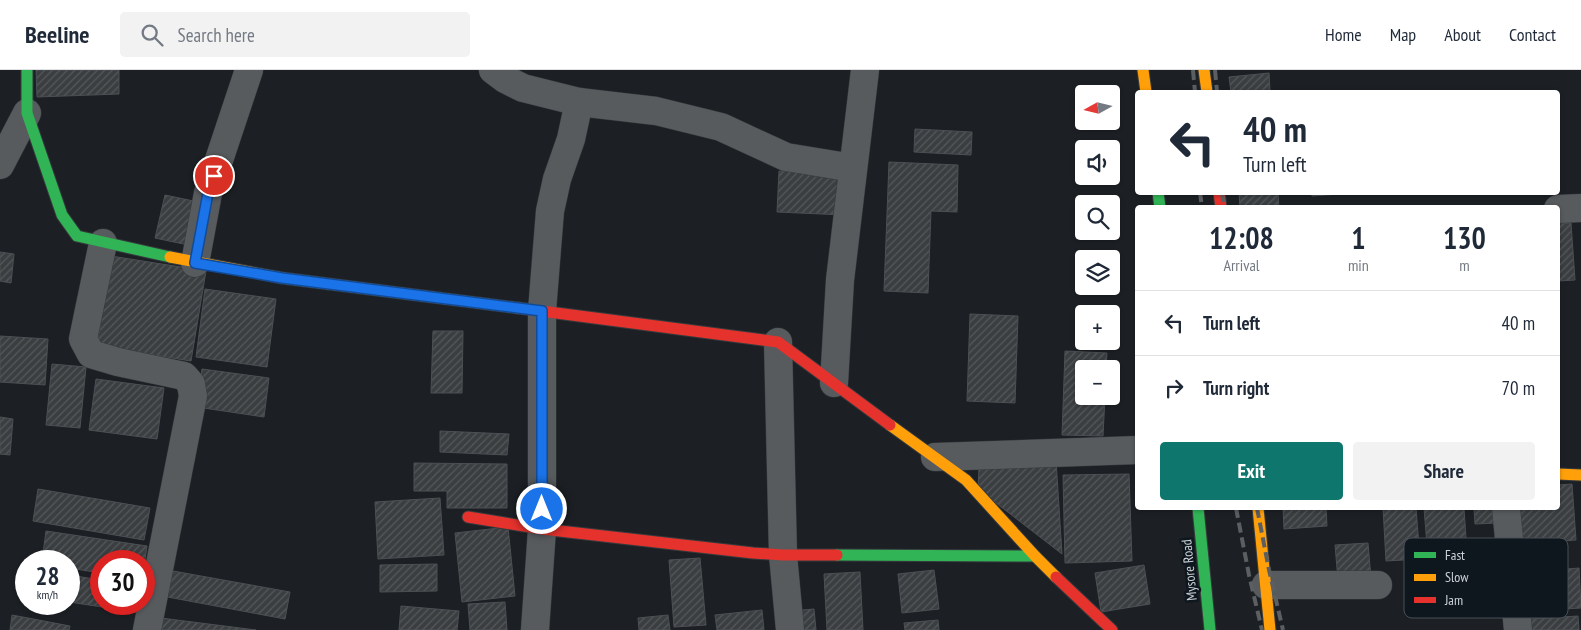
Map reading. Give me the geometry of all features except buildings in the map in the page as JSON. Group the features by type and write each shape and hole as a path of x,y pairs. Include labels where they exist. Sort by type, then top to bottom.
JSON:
{"main road":[{"path":"27,70 27,113 62,215 77,236 195,263 282,278 778,342 966,480 1035,556 1112,630"},
{"path":"1143,70 1146,90"},
{"path":"1204,70 1207,90"},
{"path":"1560,474 1581,475"},
{"name":"Mysore Road","path":"1198,510 1210,630"},
{"path":"1258,510 1270,630"},
{"path":"468,517 542,529 753,553 783,555 1035,556"}],"street":[{"path":"195,263 208,193 249,70"},
{"path":"493,70 505,79 523,88 579,102 656,111 721,127 786,157 854,168"},
{"path":"834,383 840,280 865,70"},
{"path":"535,630 542,529 542,311 550,211 557,179 571,139 579,102"},
{"path":"0,165 27,113"},
{"path":"1560,208 1581,208"},
{"path":"103,243 83,339 91,354 118,362 184,376 191,384 192,396 147,630"},
{"path":"778,342 783,555 790,630"},
{"path":"935,457 1135,450"},
{"path":"1506,510 1509,538"},
{"path":"1266,585 1378,584"}],"railway":[{"path":"1193,70 1195,90"},
{"path":"1215,70 1217,90"},
{"path":"1200,195 1202,205"},
{"path":"1222,195 1224,205"},
{"path":"1236,510 1262,630"},
{"path":"1257,510 1283,630"}],"traffic: fast":[{"path":"27,70 27,113 62,215 77,236 170,257"},
{"path":"1158,195 1160,205"},
{"path":"1198,510 1210,630"},
{"path":"837,555 1035,556"}],"traffic: slow":[{"path":"1143,70 1146,90"},
{"path":"1204,70 1207,90"},
{"path":"170,257 282,278 518,308"},
{"path":"890,425 966,480 1056,577"},
{"path":"1560,474 1581,475"},
{"path":"1258,510 1270,630"}],"traffic: jam":[{"path":"1219,195 1221,205"},
{"path":"518,308 778,342 890,425"},
{"path":"468,517 542,529 753,553 837,555"},
{"path":"1056,577 1112,630"}],"route":[{"path":"214,176 208,193 195,263 282,278 542,311 542,509"}]}
